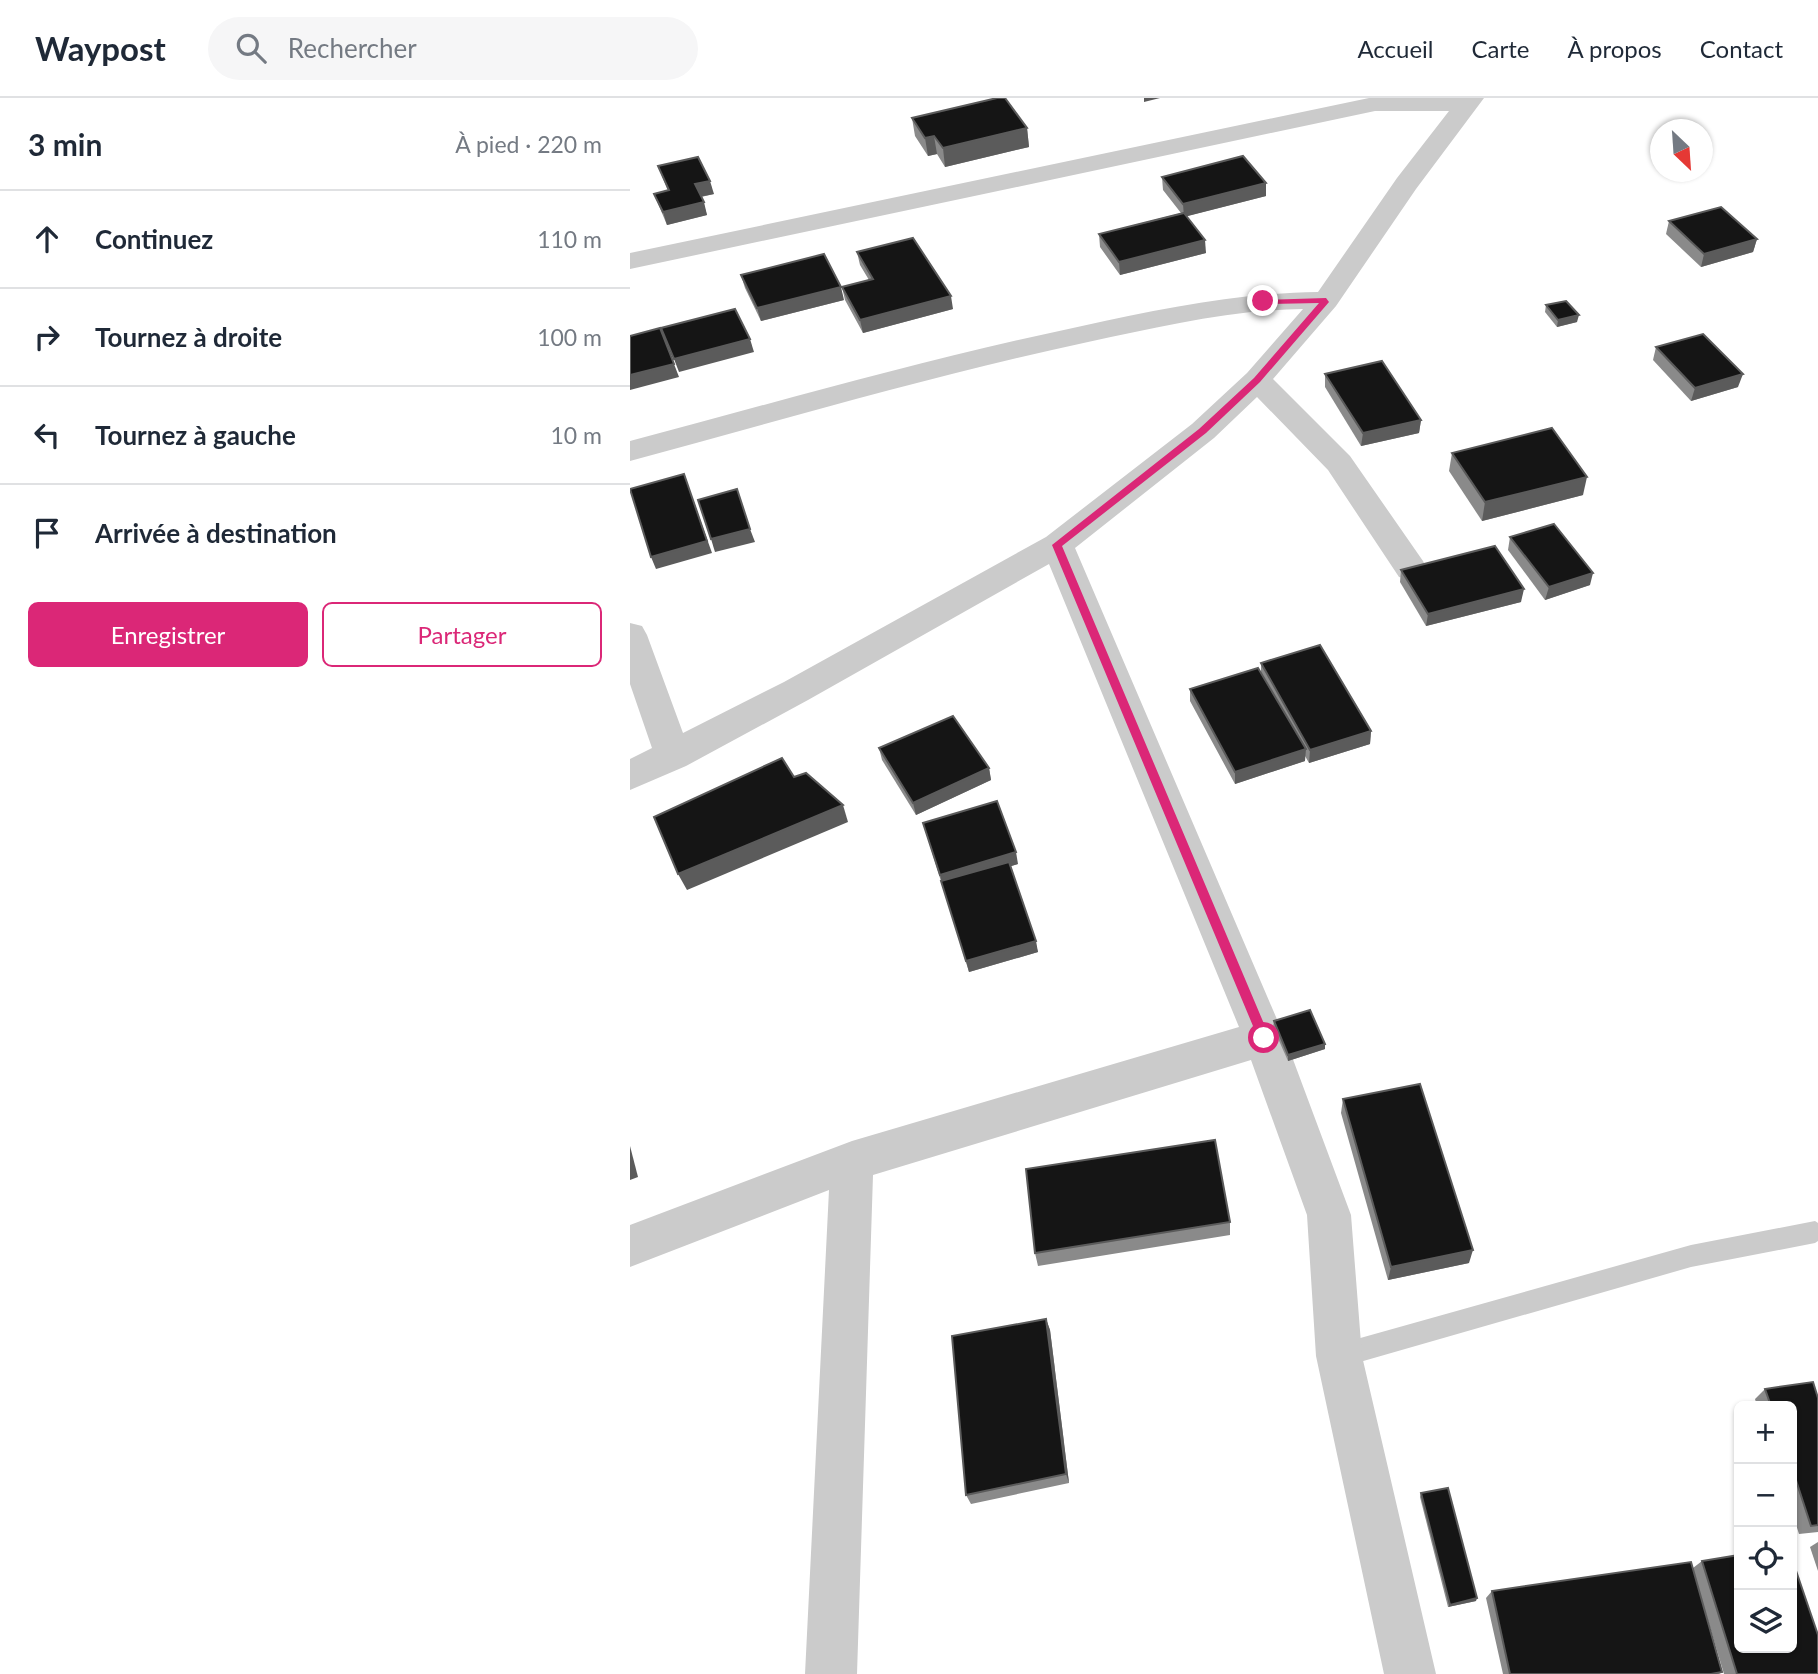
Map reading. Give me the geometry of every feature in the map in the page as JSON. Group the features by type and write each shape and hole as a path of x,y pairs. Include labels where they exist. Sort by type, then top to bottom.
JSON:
{"street":[{"path":"630,261 1375,104 1469,101"},
{"path":"630,776 673,756 911,628 1057,545 1203,431 1257,380 1326,300 1406,184 1469,101"},
{"path":"630,451 1000,352 1156,319 1263,301 1326,300"},
{"path":"1257,380 1339,463 1411,569"},
{"path":"1057,545 1264,1038 1329,1215 1339,1356 1410,1674"},
{"path":"630,635 673,756"},
{"path":"630,1246 852,1161 1264,1038"},
{"path":"831,1674 852,1161"}],"lane":[{"path":"1339,1356 1691,1256 1815,1232"}],"building":[{"path":"1005,98 1027,128 943,148 934,136 925,138 912,118"},
{"path":"1243,156 1266,183 1183,204 1162,177"},
{"path":"698,157 710,181 695,184 704,202 663,212 654,194 669,190 658,166"},
{"path":"1721,207 1757,239 1704,254 1669,221"},
{"path":"1184,213 1205,240 1119,262 1099,234"},
{"path":"913,238 951,296 860,320 842,287 873,279 857,252"},
{"path":"824,254 841,287 757,308 741,275"},
{"path":"1566,301 1579,315 1558,320 1546,305"},
{"path":"735,309 750,339 674,359 661,328"},
{"path":"660,328 674,364 630,375 630,336"},
{"path":"1703,334 1743,374 1695,388 1656,347"},
{"path":"1382,361 1421,420 1363,433 1325,374"},
{"path":"1552,428 1587,477 1485,502 1452,453"},
{"path":"684,474 707,541 651,557 630,489"},
{"path":"737,489 750,529 711,539 698,500"},
{"path":"1554,524 1593,573 1549,587 1510,537"},
{"path":"1495,546 1524,589 1428,614 1401,570"},
{"path":"1320,645 1371,731 1310,750 1261,663"},
{"path":"1258,668 1306,749 1235,772 1190,689"},
{"path":"953,716 989,768 913,803 879,748"},
{"path":"782,758 794,777 806,773 843,805 678,874 654,817"},
{"path":"997,801 1016,852 940,875 923,823"},
{"path":"1009,862 1036,941 966,961 941,881"},
{"path":"1310,1010 1325,1044 1288,1055 1274,1021"},
{"path":"1420,1084 1473,1250 1391,1267 1343,1099"},
{"path":"1215,1140 1230,1222 1035,1253 1026,1169"},
{"path":"1046,1319 1066,1474 966,1495 952,1336"},
{"path":"1813,1382 1818,1398 1818,1525 1811,1526 1797,1483 1797,1401 1769,1401 1765,1389"},
{"path":"1448,1488 1477,1598 1450,1605 1421,1493"},
{"path":"1734,1556 1734,1653 1797,1653 1797,1574 1818,1635 1818,1674 1737,1674 1702,1561"},
{"path":"1691,1562 1722,1672 1510,1674 1492,1591"}],"route":[{"path":"1263,301 1326,300 1257,380 1203,431 1057,545 1264,1038"}]}
